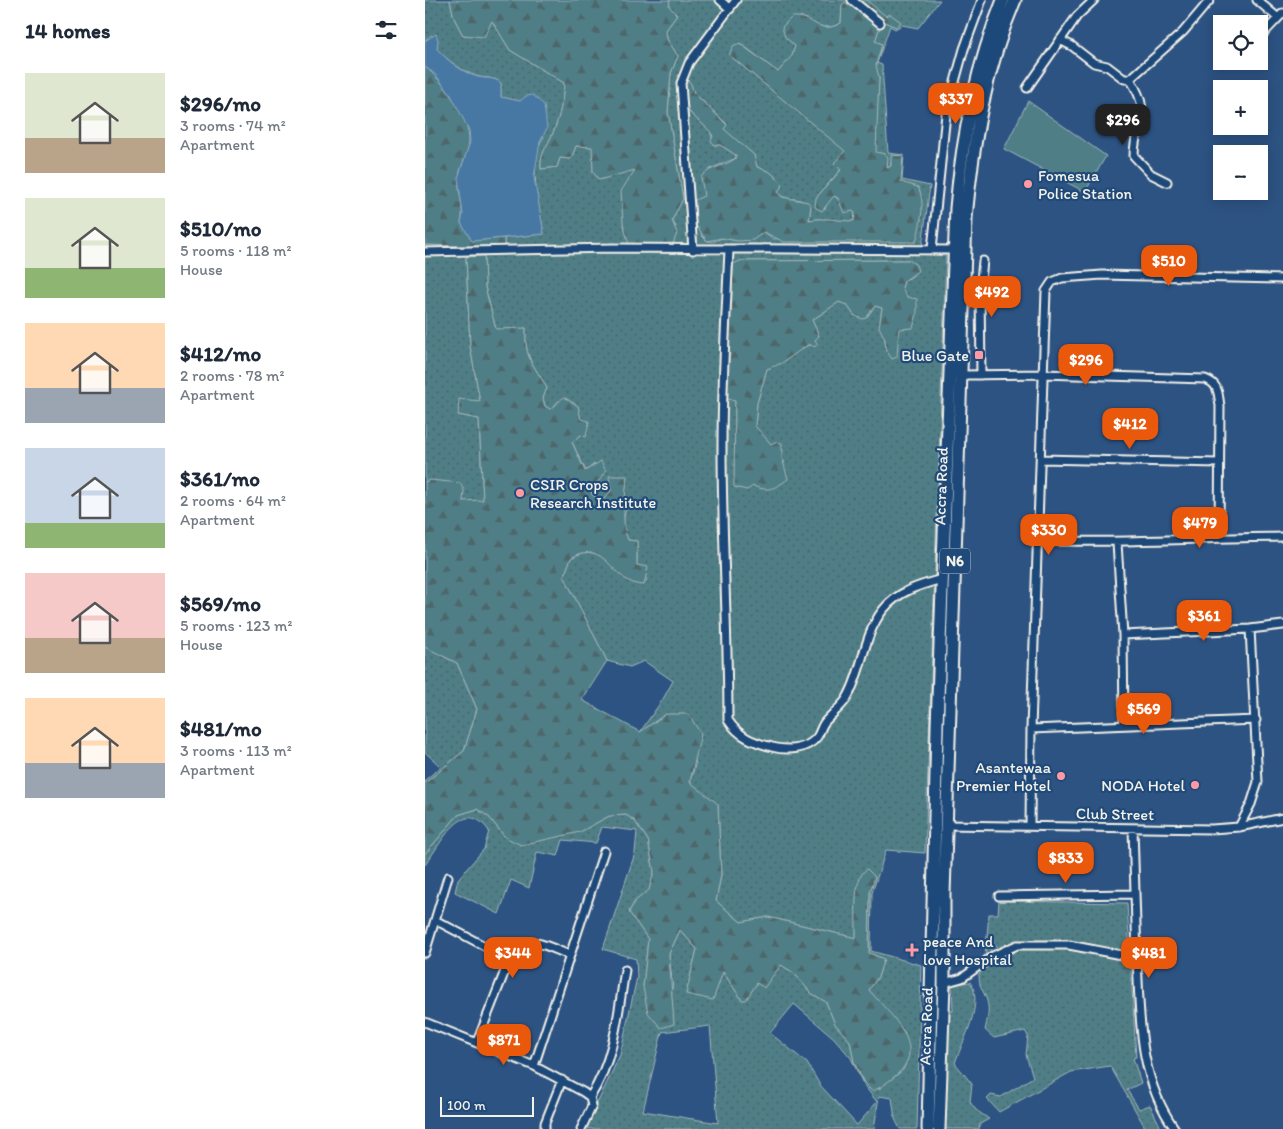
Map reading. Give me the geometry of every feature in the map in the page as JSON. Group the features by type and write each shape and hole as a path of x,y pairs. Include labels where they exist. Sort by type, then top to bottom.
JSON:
{"highway":[{"name":"Accra Road","path":"928,1129 933,876 954,250 962,152 974,88 985,49 1003,0"},
{"name":"Accra Road","path":"939,1129 944,984 946,825 967,218 974,148 994,55 1015,0"}],"street":[{"path":"720,0 730,9"},
{"path":"693,250 681,83 689,63 736,0"},
{"path":"852,0 880,23"},
{"path":"932,249 946,114 964,49 982,0"},
{"path":"1027,88 1077,16 1093,0"},
{"path":"1130,80 1183,32 1210,0"},
{"path":"1257,0 1280,16 1268,29"},
{"path":"1060,40 1072,46 1094,63 1107,66 1124,79 1130,80 1141,95 1143,112 1134,144 1134,156 1151,174 1167,182"},
{"path":"425,252 613,248 693,250 954,250"},
{"path":"729,250 722,445 723,529 728,637 728,720 744,738 776,748 794,749 812,742 819,735 823,724 847,698 869,637 883,610 903,593 915,586 943,579"},
{"path":"981,374 980,290 983,261"},
{"path":"1030,826 1031,729 1046,292 1052,282 1062,278 1102,275 1283,279"},
{"path":"961,375 1042,374 1205,379 1214,382 1220,406 1219,538"},
{"path":"1041,459 1219,463"},
{"path":"1038,541 1117,543 1283,537"},
{"path":"1117,543 1123,635 1124,725"},
{"path":"1123,635 1250,629 1283,625"},
{"path":"1239,827 1251,804 1257,782 1256,720 1250,629"},
{"path":"1031,729 1256,720"},
{"name":"Club Street","path":"946,825 1212,829 1239,827 1283,818"},
{"path":"1133,828 1139,1022 1146,1068 1165,1115 1175,1129"},
{"path":"534,1066 604,851"},
{"path":"425,953 448,877"},
{"path":"999,896 1134,894"},
{"path":"435,920 509,959"},
{"path":"477,1042 514,948 520,943 528,942 569,955"},
{"path":"944,984 962,978 993,956 1017,945 1069,946 1137,958"},
{"path":"590,1097 604,1075 614,1039 625,970"},
{"path":"425,1022 534,1066 590,1097 593,1106 581,1129"},
{"path":"545,1129 545,1122 562,1080"}],"green space":[{"path":"425,0 450,0 454,18 463,35 470,35 492,20 510,50 564,83 559,115 543,154 541,169 557,167 560,158 571,159 576,146 593,147 593,172 635,170 676,227 672,220 683,199 668,112 671,73 678,56 667,39 666,30 677,15 668,6 670,0 861,0 856,10 842,5 841,23 835,26 820,26 801,16 785,37 795,46 792,56 778,72 740,43 729,55 846,151 841,169 816,198 825,209 829,199 834,196 855,213 854,221 809,220 811,207 797,199 786,198 778,192 783,184 770,172 757,167 754,155 723,129 727,124 694,93 691,84 689,112 710,130 714,145 720,145 736,155 736,158 710,169 701,235 707,241 715,241 722,238 738,241 764,232 774,239 921,221 918,187 901,183 891,162 891,166 887,168 885,154 875,152 879,78 875,65 882,44 875,41 882,20 896,26 866,0 940,0 918,28 902,25 895,29 890,26 877,63 882,65 888,153 904,155 902,180 930,186 921,254 946,256 925,853 886,850 872,893 871,951 921,965 917,1129 900,1129 895,1119 892,1098 879,1096 874,1129 585,1129 620,1055 637,977 636,959 603,949 635,853 637,831 602,827 596,843 563,840 558,856 537,852 529,888 511,880 499,914 455,892 458,879 484,849 489,831 479,821 470,818 462,820 453,826 425,865 425,854 458,815 478,809 489,817 505,837 580,832 609,816 626,815 634,820 648,840 654,872 649,891 635,901 629,912 648,939 643,987 673,989 669,954 680,930 697,949 686,994 723,972 742,1000 757,983 764,987 781,965 794,973 811,993 826,1002 835,1024 850,1041 854,1062 864,1083 879,1089 903,1070 907,1061 905,1033 869,990 878,977 884,959 869,953 870,892 875,877 858,883 856,938 768,917 741,922 716,901 721,875 718,805 690,782 696,762 666,714 640,732 673,681 644,661 630,667 607,661 564,576 571,558 583,553 593,553 602,557 624,577 633,582 644,584 647,580 637,565 637,541 628,540 624,529 626,510 611,491 603,500 592,495 590,486 599,481 594,464 586,471 572,442 581,435 578,406 558,401 551,410 545,406 543,398 547,388 528,354 526,328 496,330 485,287 484,256 466,258 470,346 480,401 458,415 479,419 483,501 462,502 430,480 425,482 425,245 505,247 504,238 544,234 537,198 535,171 539,146 544,137 526,96 520,101 501,97 501,83 492,78 476,76 455,65 437,49 438,40 431,35 425,41","holes":["909,260 916,265 913,276 904,281 902,288 907,297 899,328 886,350 881,326 882,308 875,306 866,318 854,315 847,305 839,302 812,320 819,336 815,340 817,344 804,347 767,369 757,403 755,427 771,444 783,450 782,458 785,463 735,440 735,400 728,399 727,395 731,269 740,261","794,1004 834,1038 851,1058 863,1084 877,1102 857,1125 820,1085 807,1063 770,1033","710,1026 718,1123 643,1111 662,1032"]},
{"path":"450,0 670,0 669,6 677,15 666,30 667,39 678,56 671,73 668,112 683,199 672,220 677,233 673,244 629,245 623,223 621,191 635,170 599,180 593,172 592,147 576,146 571,159 560,158 557,167 541,169 543,154 559,115 564,83 510,50 492,21 484,37 463,35 454,18"},
{"path":"861,0 866,0 886,16 890,14 901,22 896,27 882,21 875,41 882,44 876,65 879,78 876,152 885,154 888,157 887,168 891,166 891,155 903,156 901,182 918,187 922,207 921,222 916,242 784,242 764,232 753,240 738,241 722,238 707,241 696,225 695,200 704,196 701,177 705,173 732,161 736,158 736,155 720,145 715,145 711,141 713,136 710,131 689,111 684,99 684,80 687,79 694,93 727,125 724,129 754,155 757,167 770,172 783,184 778,192 782,197 808,202 811,206 809,220 854,221 855,213 853,211 844,213 838,198 834,196 822,211 815,207 816,198 841,170 834,163 845,151 729,55 733,46 739,43 778,72 792,56 795,46 785,37 782,27 792,17 799,17 821,26 833,26 841,23 842,5 845,2 856,10"},
{"path":"425,67 454,100 468,131 469,145 459,177 462,211 461,223 472,241 504,238 505,247 425,245"},
{"path":"1028,101 1106,156 1085,192 1004,149"},
{"path":"484,256 485,287 496,329 526,328 528,354 547,388 543,398 545,406 550,409 564,397 578,406 581,419 589,421 586,437 581,435 572,442 585,471 601,461 606,471 599,481 591,486 592,495 603,500 611,491 609,476 627,476 624,526 628,540 637,541 637,565 648,567 644,585 633,583 624,578 601,557 593,553 583,553 571,558 564,576 607,661 582,700 640,732 666,714 688,714 701,734 690,782 718,804 721,875 716,901 741,922 768,917 856,938 856,901 859,882 862,874 867,869 875,877 870,892 869,953 884,959 878,977 869,990 896,1020 903,1031 908,1042 909,1054 905,1065 895,1076 875,1090 872,1091 864,1083 854,1062 850,1041 835,1024 826,1002 811,993 794,973 781,965 764,988 757,983 746,1000 742,1000 723,972 713,1000 686,994 697,949 680,930 669,954 674,1024 661,1028 648,1013 643,987 648,939 629,912 635,901 649,890 654,872 648,840 634,820 626,815 609,816 580,832 521,845 505,837 489,817 477,809 458,815 425,854 425,783 464,751 477,709 457,663 425,647 425,482 430,480 460,483 464,490 463,501 483,500 479,419 458,415 459,399 480,401 470,346 466,257"},
{"path":"909,260 916,265 918,271 904,281 902,288 907,297 917,299 917,314 913,328 899,329 897,357 892,359 886,350 885,339 879,327 882,308 875,306 866,318 862,319 854,315 847,305 839,302 812,320 819,336 815,340 818,344 814,347 809,344 782,363 767,369 757,403 755,426 771,444 775,442 782,443 782,458 788,479 771,489 753,486 747,490 734,487 735,401 728,399 727,395 733,264 740,261"},
{"path":"425,647 457,663 477,709 464,751 425,783 425,780 441,767 425,752"},
{"path":"999,901 1127,903 1136,1057 1133,1058 1141,1083 1127,1090 1139,1109 1150,1105 1160,1126 1155,1129 1146,1129 1110,1066 1071,1072 999,1112 987,1099 991,1095 1001,1097 1033,1077 1026,1055 1028,1036 1025,1031 994,1038 985,1030 988,1005 980,986 979,974 997,958 996,944 985,957 989,914 998,914"},
{"path":"970,982 974,991 974,1011 955,1063 972,1084 970,1102 976,1110 989,1119 980,1124 979,1129 942,1129 945,1011 953,1011 952,985"}],"water":[{"path":"436,34 438,40 437,49 441,53 467,73 493,79 501,83 501,97 520,101 526,96 533,95 544,105 547,128 540,142 534,177 544,234 472,241 461,223 463,214 458,178 470,142 469,130 451,95 435,74 425,67 425,41"}],"place":[{"name":"Fomesua Police Station","path":"1028,184"},
{"name":"Blue Gate","path":"979,355"},
{"name":"CSIR Crops Research Institute","path":"520,493"},
{"name":"Asantewaa Premier Hotel","path":"1061,776"},
{"name":"NODA Hotel","path":"1195,785"},
{"name":"peace And love Hospital","path":"912,950"}]}
